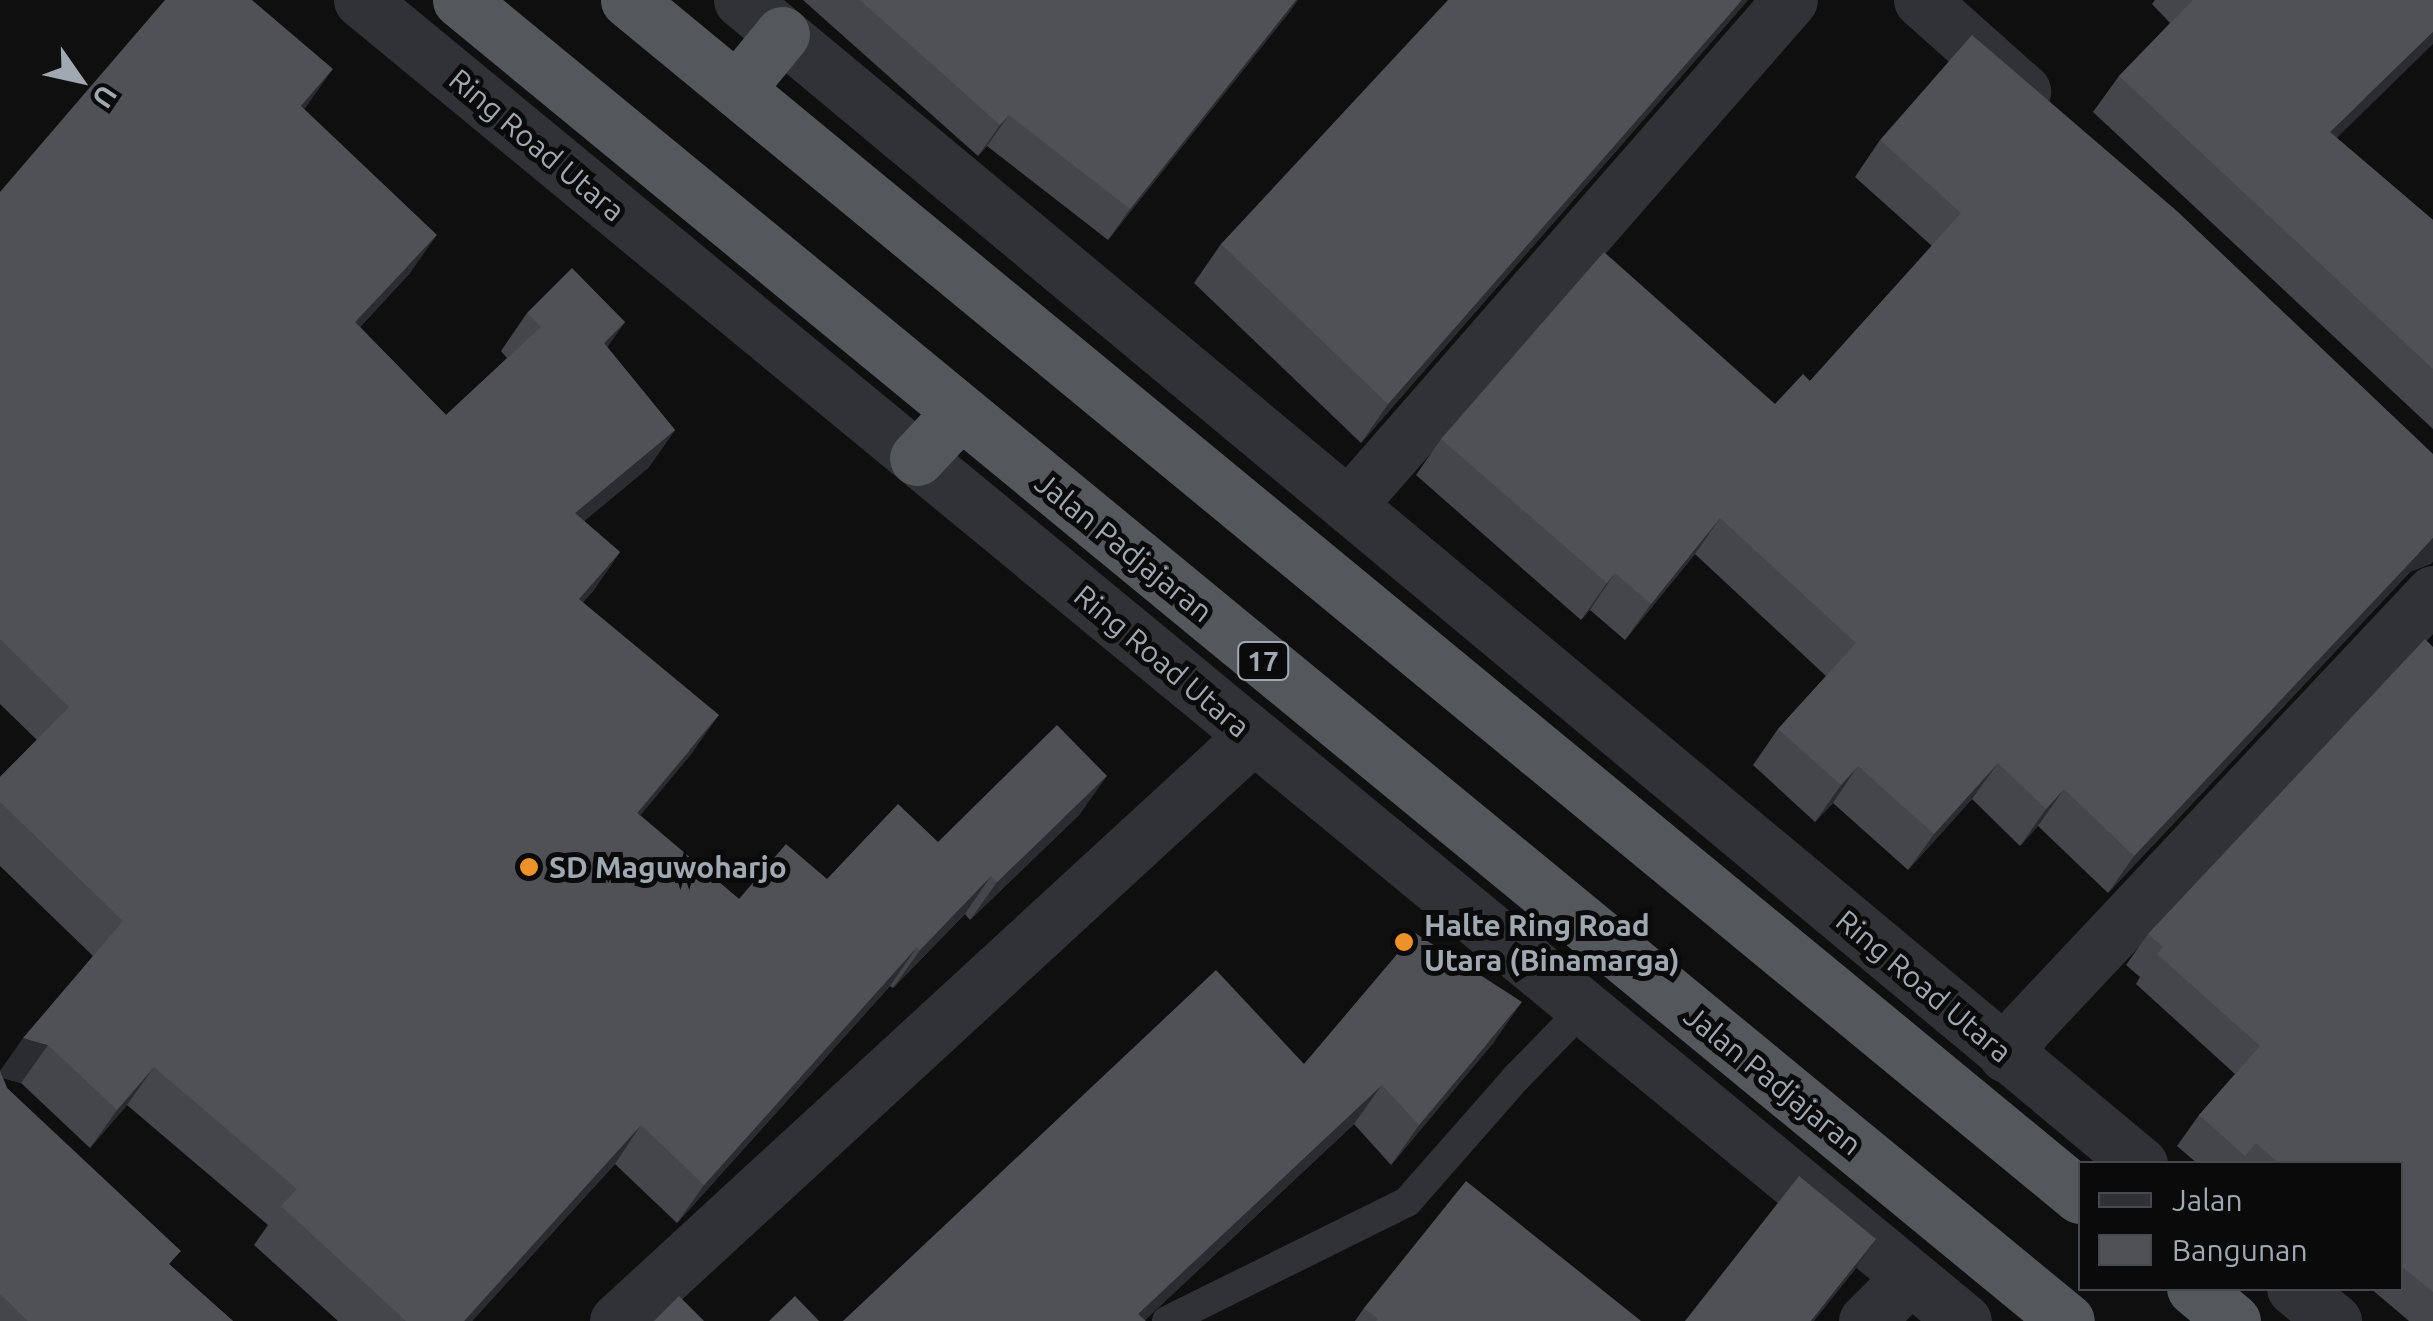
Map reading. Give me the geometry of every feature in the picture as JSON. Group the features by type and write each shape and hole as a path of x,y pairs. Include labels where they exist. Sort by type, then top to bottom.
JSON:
{"highway":[{"name":"Jalan Padjajaran","path":"460,0 2067,1321"},
{"path":"628,0 2078,1194"},
{"path":"737,90 782,34"},
{"path":"916,458 960,412"},
{"path":"2198,1291 2233,1321"}],"street":[{"name":"Ring Road Utara","path":"361,0 1964,1321"},
{"name":"Ring Road Utara","path":"741,0 2136,1161"},
{"path":"1350,503 1790,0"},
{"path":"1921,0 2055,120"},
{"path":"2006,1055 2025,1027 2433,593"},
{"path":"616,1321 1253,736"},
{"path":"1866,1321 1910,1277"},
{"path":"2298,1291 2334,1321"}],"lane":[{"path":"1167,1321 1407,1202 1514,1079 1584,1008"}],"building":[{"path":"165,0 252,0 333,69 301,106 437,235 355,322 446,415 541,327 527,313 572,268 625,322 604,343 675,430 575,513 620,552 579,599 719,715 637,813 739,899 786,844 827,879 898,804 938,842 1057,725 1107,776 997,882 991,876 920,950 917,947 704,1185 641,1125 464,1321 406,1321 281,1206 297,1189 154,1067 117,1110 48,1045 23,1038 123,921 0,802 0,777 69,707 0,639 0,192"},
{"path":"860,0 1296,0 1130,209 1009,115 1000,125"},
{"path":"1448,0 1742,0 1388,404 1221,244"},
{"path":"2193,0 2433,0 2433,32 2330,132 2433,220 2433,369 2119,76"},
{"path":"1972,35 2178,212 2433,454 2433,538 2134,856 2064,789 2046,809 1998,763 1934,834 1858,766 1841,785 1778,729 1856,643 1720,518 1651,604 1615,573 1607,583 1441,439 1604,252 1775,404 1803,374 1810,381 1961,213 1880,140"},
{"path":"2425,639 2433,647 2433,1292 2403,1267 2403,1161 2277,1161 2256,1143 2245,1156 2199,1115 2260,1046 2157,954 2163,947 2148,934"},
{"path":"1415,933 1522,1002 1419,1125 1382,1085 1138,1314 1146,1321 843,1321 1216,970 1304,1064"},
{"path":"0,1071 7,1088 181,1251 169,1264 233,1321 28,1321 0,1294"},
{"path":"1799,1176 1876,1239 1811,1321 1685,1321"},
{"path":"1466,1181 1641,1321 1376,1321 1364,1308"},
{"path":"679,1296 704,1321 654,1321"},
{"path":"795,1296 819,1321 769,1321"}],"place":[{"name":"SD Maguwoharjo","path":"529,867"},
{"name":"Halte Ring Road Utara (Binamarga)","path":"1404,942"}]}
